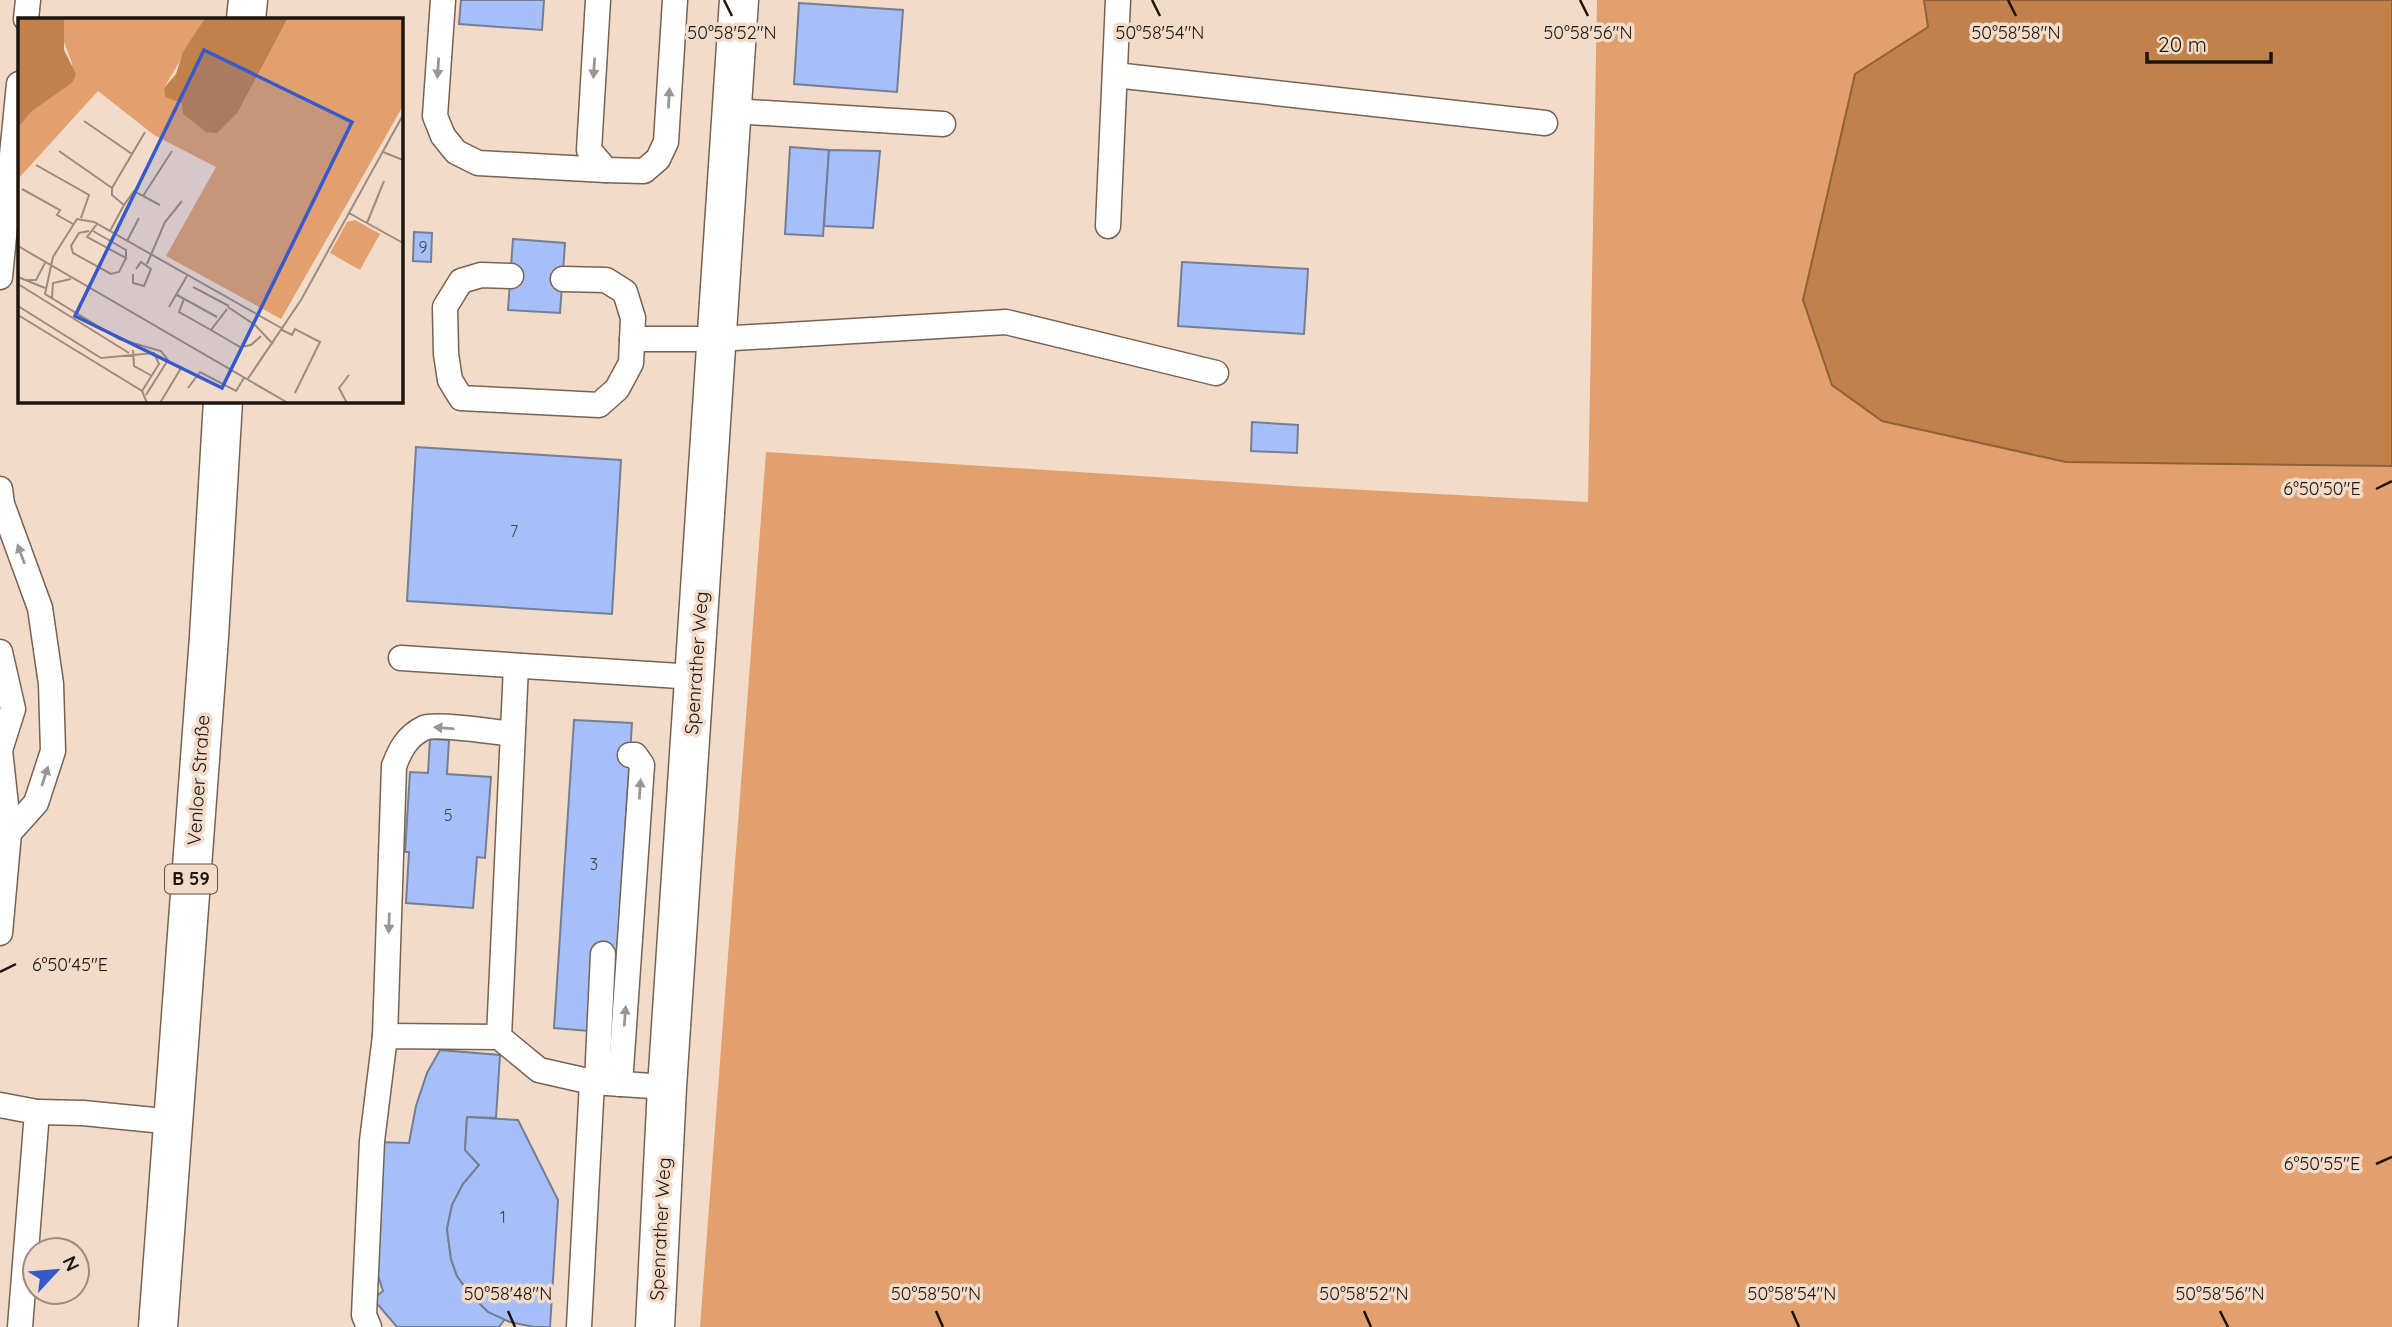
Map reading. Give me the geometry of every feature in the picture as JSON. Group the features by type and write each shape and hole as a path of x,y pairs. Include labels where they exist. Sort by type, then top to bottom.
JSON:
{"street":[{"path":"246,18 247,0"},
{"name":"Spenrather Weg","path":"655,1327 667,1087 739,0"},
{"name":"Venloer Straße","path":"158,1327 209,637 223,402"}],"lane":[{"path":"26,18 28,0"},
{"path":"443,0 435,116 443,136 456,152 478,163 644,171 658,159 666,142 675,0"},
{"path":"598,0 589,150 606,170"},
{"path":"1108,226 1118,0"},
{"path":"1115,75 1545,123"},
{"path":"0,277 18,94"},
{"path":"733,111 943,124"},
{"path":"511,276 481,275 461,281 445,307 446,354 450,380 461,398 599,405 617,389 631,363 634,318 625,292 606,280 563,279"},
{"path":"632,339 718,339 1006,322 1216,373"},
{"path":"1,501 40,608 51,684 52,751 36,803 5,833"},
{"path":"0,652 13,709 0,750 5,833 0,933"},
{"path":"401,658 695,677"},
{"path":"499,1037 516,666"},
{"path":"369,1327 364,1315 372,1141 385,1036 394,766 401,747 427,727 512,734"},
{"path":"579,1327 603,1083 642,765 635,755 630,755"},
{"path":"603,954 603,1083"},
{"path":"385,1036 499,1037 539,1070 603,1083 667,1087"},
{"path":"0,1105 37,1112 83,1113 174,1122"},
{"path":"20,1327 37,1112"}],"shaded area":[{"path":"1597,0 1924,0 1929,27 1855,74 2373,464 2392,466 2392,1327 700,1327 766,452 1588,502"},
{"path":"1924,0 2392,0 2392,466 2066,462 1882,421 1832,385 1803,300 1855,74 1928,27"}],"building":[{"path":"461,0 544,0 542,30 459,24"},
{"path":"799,3 903,10 897,92 794,84"},
{"path":"790,147 829,150 823,236 785,234"},
{"path":"829,150 880,151 873,228 824,226"},
{"path":"414,232 432,233 431,262 413,261"},
{"path":"513,239 565,243 560,313 508,310"},
{"path":"1182,262 1308,269 1304,334 1178,326"},
{"path":"1252,422 1298,425 1297,453 1251,451"},
{"path":"416,447 621,460 612,614 407,601"},
{"path":"574,720 632,723 617,955 593,953 589,1031 554,1028"},
{"path":"430,739 449,740 447,774 491,777 485,858 477,857 473,908 406,903 409,852 405,852 410,772 428,773"},
{"path":"440,1050 500,1055 496,1118 467,1117 465,1150 479,1165 463,1184 452,1205 447,1229 451,1259 457,1276 488,1312 505,1319 499,1327 397,1327 373,1299 383,1291 375,1266 377,1142 409,1143 416,1106 427,1073"},
{"path":"467,1117 518,1120 558,1200 550,1327 510,1322 488,1312 457,1276 451,1259 447,1229 452,1205 463,1184 479,1165 465,1150"}]}
